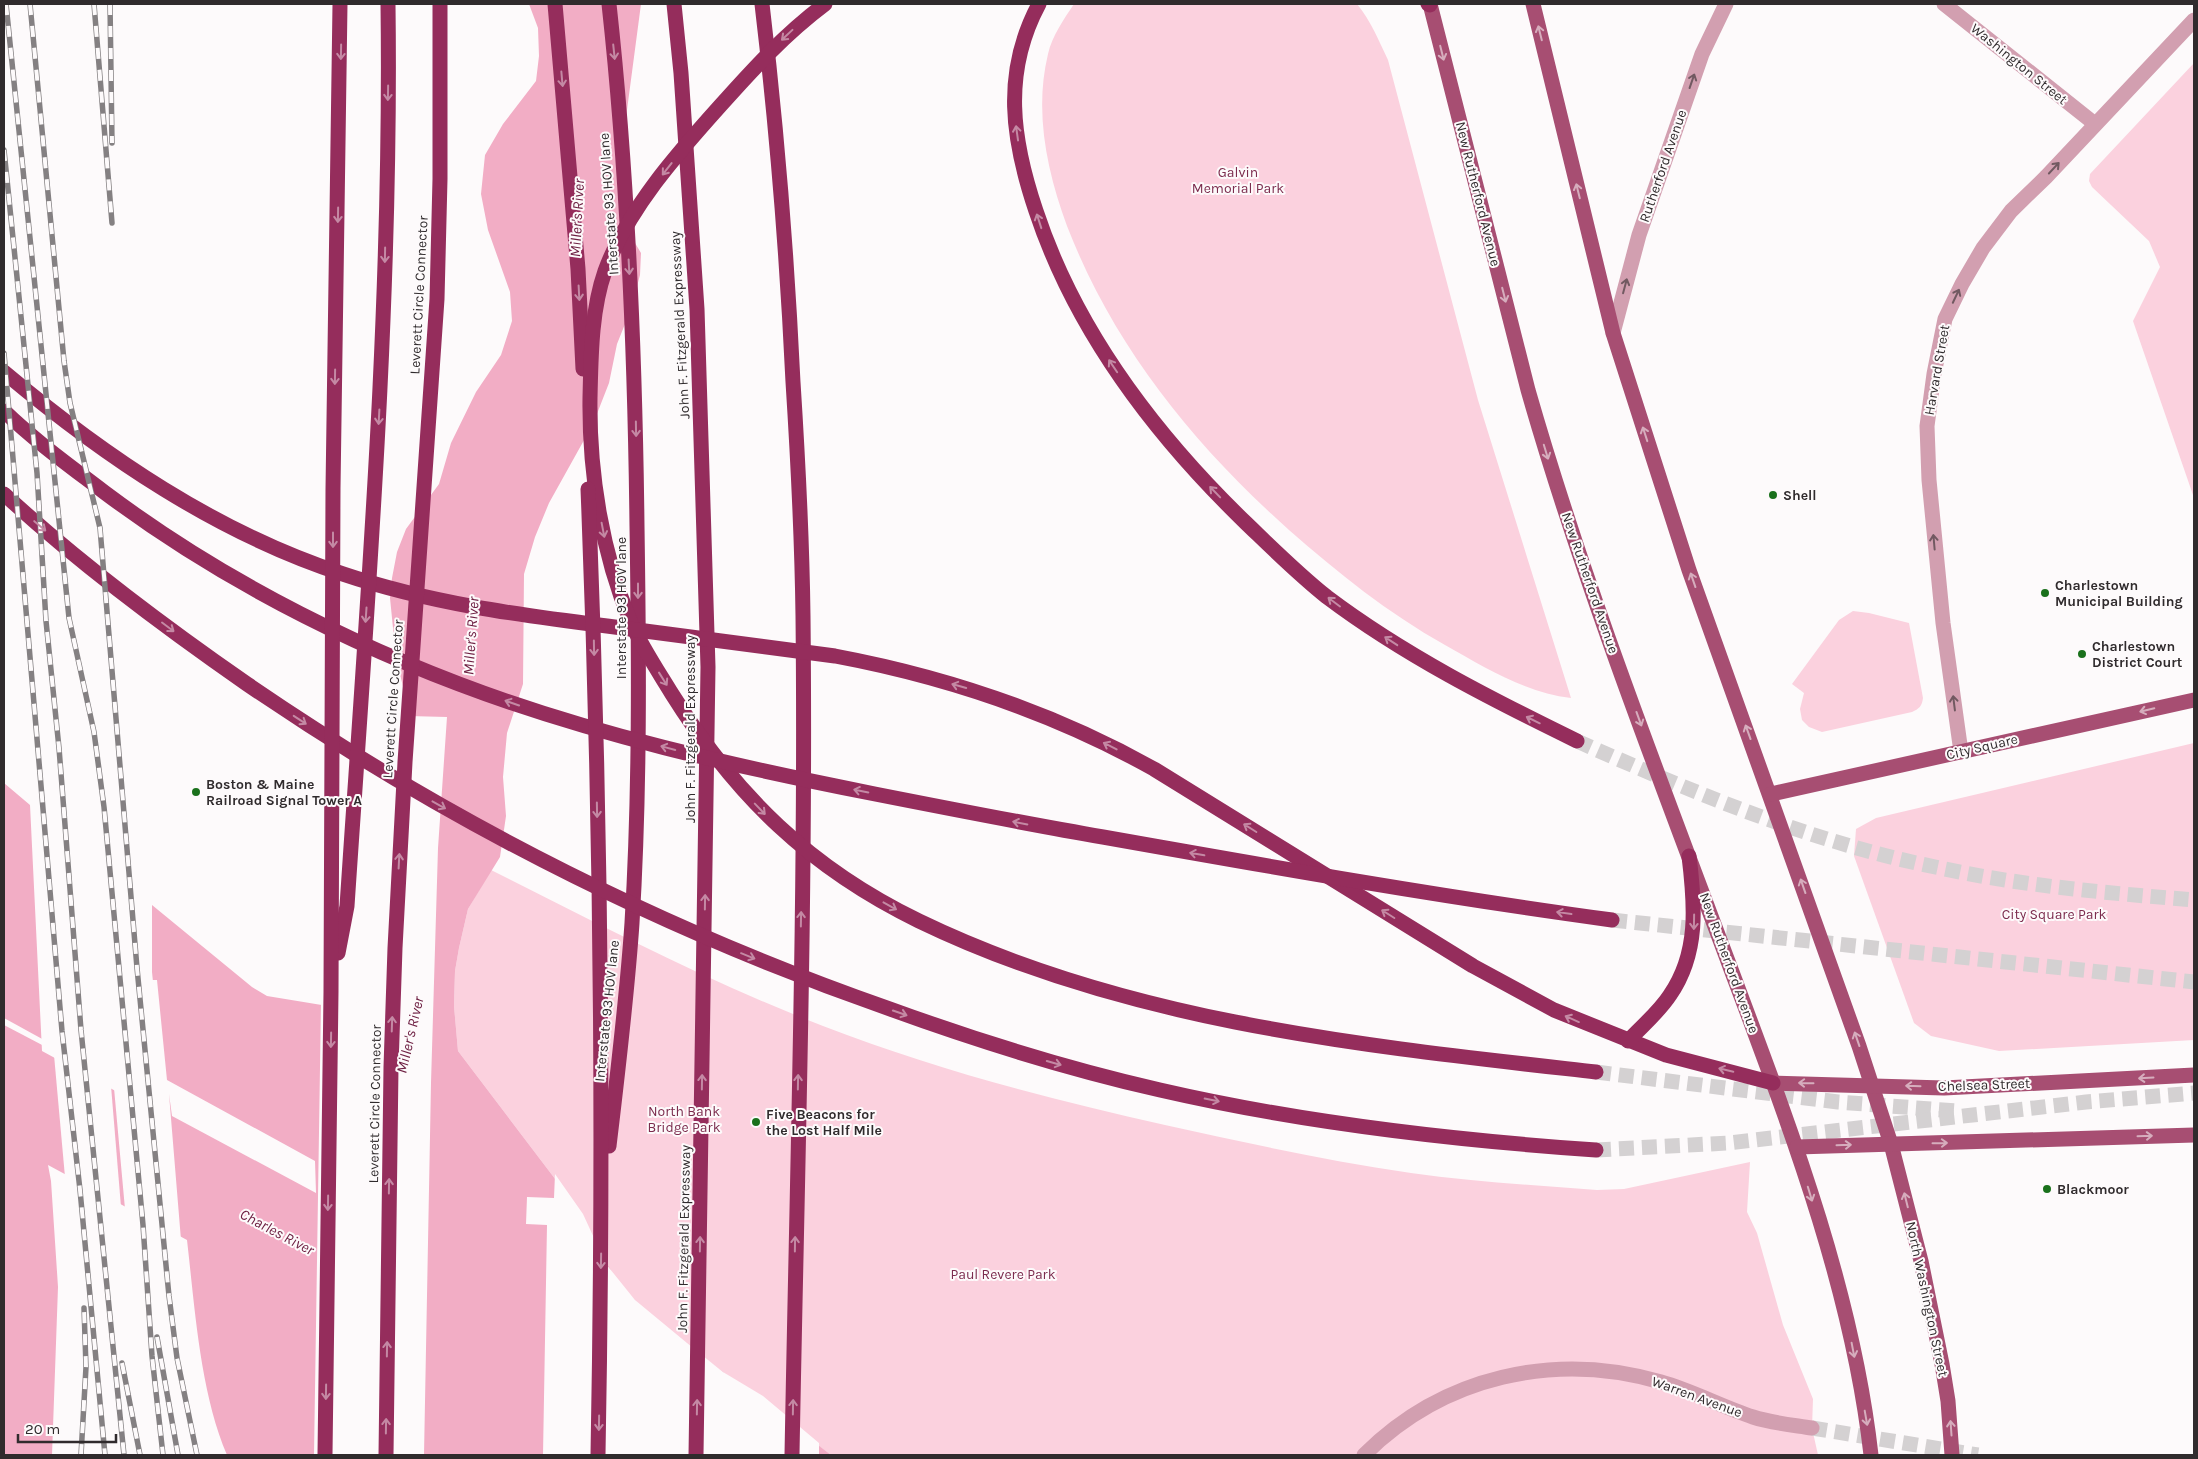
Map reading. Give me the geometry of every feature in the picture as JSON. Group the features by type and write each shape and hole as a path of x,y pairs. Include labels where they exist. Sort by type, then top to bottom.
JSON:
{"highway":[{"path":"325,1455 332,992 333,489 340,4"},
{"path":"332,992 347,906 380,410 385,259 388,4"},
{"name":"Leverett Circle Connector","path":"386,1455 394,956 405,762 437,299 440,169 440,4"},
{"path":"554,4 558,30 578,269 593,620 602,1212 598,1455"},
{"name":"Interstate 93 HOV lane","path":"602,1212 632,923 638,679 633,340 623,156 609,4"},
{"name":"John F. Fitzgerald Expressway","path":"674,4 682,83 697,308 708,657 696,1455"},
{"path":"762,4 779,158 787,262 800,498 803,613 803,791 792,1455"},
{"path":"825,4 791,31 758,63 703,125 655,185 619,239 598,295 590,381 590,436 604,535 615,577 632,625 682,710 717,758 768,818 814,858 883,902 943,932 1029,966 1100,990 1152,1004 1263,1028 1357,1044 1596,1072"},
{"path":"1039,4 1024,36 1016,73 1014,112 1020,157 1042,229 1063,278 1087,325 1126,386 1171,445 1210,486 1260,537 1325,595 1374,630 1423,661 1507,707 1577,741"},
{"path":"4,372 82,435 186,502 265,542 342,574 428,598 489,610 798,651 882,665 977,691 1053,719 1097,739 1154,769 1499,982 1554,1010 1666,1055 1773,1083"},
{"path":"4,411 72,468 124,507 217,568 340,634 459,684 582,724 713,760 1068,832 1436,895 1612,920"},
{"path":"4,494 113,586 208,657 292,715 359,758 435,803 578,880 654,916 758,960 954,1032 1058,1064 1163,1091 1277,1113 1478,1142 1596,1150"},
{"path":"1628,1041 1669,997 1687,961 1693,933 1694,915 1689,856"}],"main road":[{"name":"New Rutherford Avenue","path":"1429,4 1528,390 1546,451 1622,673 1797,1147"},
{"path":"1533,4 1613,333 1689,570 1771,794 1891,1144"},
{"name":"City Square","path":"1771,794 2194,700"},
{"name":"Chelsea Street","path":"1773,1083 1944,1088 2194,1076"},
{"path":"1871,1455 1859,1381 1836,1281 1797,1147 2194,1135"},
{"name":"North Washington Street","path":"1891,1144 1921,1261 1948,1401 1952,1455"}],"street":[{"name":"Rutherford Avenue","path":"1613,333 1639,235 1702,54 1726,4"},
{"name":"Washington Street","path":"1947,5 2095,124"},
{"name":"Harvard Street","path":"1961,752 1943,623 1929,480 1927,426 1934,374 1945,319 1962,284 1983,248 2011,211 2194,21"},
{"name":"Warren Avenue","path":"1364,1455 1396,1427 1447,1397 1500,1377 1538,1370 1606,1371 1638,1376 1689,1391 1755,1418 1812,1428"}],"green space":[{"name":"Galvin Memorial Park","path":"1074,4 1357,4 1374,31 1388,60 1478,400 1571,698 1538,691 1490,670 1403,620 1364,592 1307,546 1254,497 1220,463 1160,391 1133,353 1108,312 1086,270 1067,226 1049,163 1043,119 1044,76 1052,41"},
{"path":"2194,63 2194,498 2133,321 2160,267 2149,241 2092,187 2089,181 2090,174"},
{"path":"1853,611 1909,623 1923,701 1917,710 1912,712 1822,732 1809,727 1802,720 1800,709 1804,693 1792,684 1839,620"},
{"name":"City Square Park","path":"2194,743 2194,1040 1999,1051 1931,1036 1914,1023 1854,856 1856,829 1876,818"},
{"name":"Paul Revere Park","path":"491,870 697,972 823,1026 907,1056 992,1082 1122,1115 1349,1163 1434,1176 1527,1185 1597,1190 1624,1189 1750,1162 1747,1212 1757,1233 1783,1325 1813,1399 1812,1428 1818,1455 831,1455 722,1374 650,1316 618,1282 565,1192 458,1051 454,1006 455,971 459,948 468,909"}],"water":[{"path":"529,4 641,4 625,125 635,243 641,253 640,275 631,309 617,344 609,383 593,424 549,503 535,537 524,574 523,684 507,733 503,777 506,816 500,857 468,909 459,948 455,971 454,1006 458,1051 565,1192 618,1282 650,1316 831,1455 227,1455 210,1405 196,1322 187,1240 48,1165 51,1181 58,1287 52,1455 4,1455 4,783 30,805 42,1051 167,1119 152,972 152,905 252,987 267,996 346,1009 368,996 387,960 412,865 422,809 410,715 396,658 390,598 392,578 397,552 406,529 439,484 451,443 476,392 501,355 512,321 510,292 488,230 481,194 485,155 503,124 536,81 539,56 538,28"}],"pier":[{"path":"408,716 447,717 438,848 431,1083 424,1455 314,1455 321,1003 346,1006 357,1002 373,985 384,959 409,864 420,809 416,765"},
{"path":"150,980 157,980 167,1080 315,1161 316,1193 172,1116 169,1094 181,1240 125,1209 114,1088 164,1115"},
{"path":"4,1018 44,1040 44,1046 4,1025"},
{"path":"54,1055 111,1086 121,1207 65,1177"},
{"path":"555,1174 583,1214 606,1264 635,1300 723,1372 763,1396 819,1443 819,1455 543,1455 547,1225 526,1224 527,1197 554,1198"}],"tunnel":[{"path":"1577,741 1755,815 1801,831 1893,857 2003,880 2098,892 2194,900"},
{"path":"1612,920 2194,982"},
{"path":"1596,1072 1838,1102 1956,1111"},
{"path":"1596,1150 1728,1143 2086,1102 2194,1093"},
{"path":"1812,1428 1978,1455"}],"railway":[{"path":"6,4 69,618 94,732 104,807 143,1225 152,1356 163,1455"},
{"path":"30,4 64,361 70,403 100,528 137,968 169,1296 177,1358 197,1455"},
{"path":"94,4 112,223"},
{"path":"110,4 112,143"},
{"path":"4,150 37,473 46,621 59,748 81,1030 124,1455"},
{"path":"4,353 62,1031 80,1190 105,1455"},
{"path":"81,1455 86,1367 84,1308"},
{"path":"157,1337 178,1455"},
{"path":"122,1363 140,1455"}],"place":[{"name":"Shell","path":"1773,495"},
{"name":"Charlestown Municipal Building","path":"2045,593"},
{"name":"Charlestown District Court","path":"2082,654"},
{"name":"Boston & Maine Railroad Signal Tower A","path":"196,792"},
{"name":"Five Beacons for the Lost Half Mile","path":"756,1122"},
{"name":"Blackmoor","path":"2047,1189"}],"water label":[{"name":"Miller's River","path":"577,218"},
{"name":"Miller's River","path":"471,636"},
{"name":"Miller's River","path":"410,1035"},
{"name":"Charles River","path":"277,1232"}],"park label":[{"name":"North Bank Bridge Park","path":"684,1120"}]}
